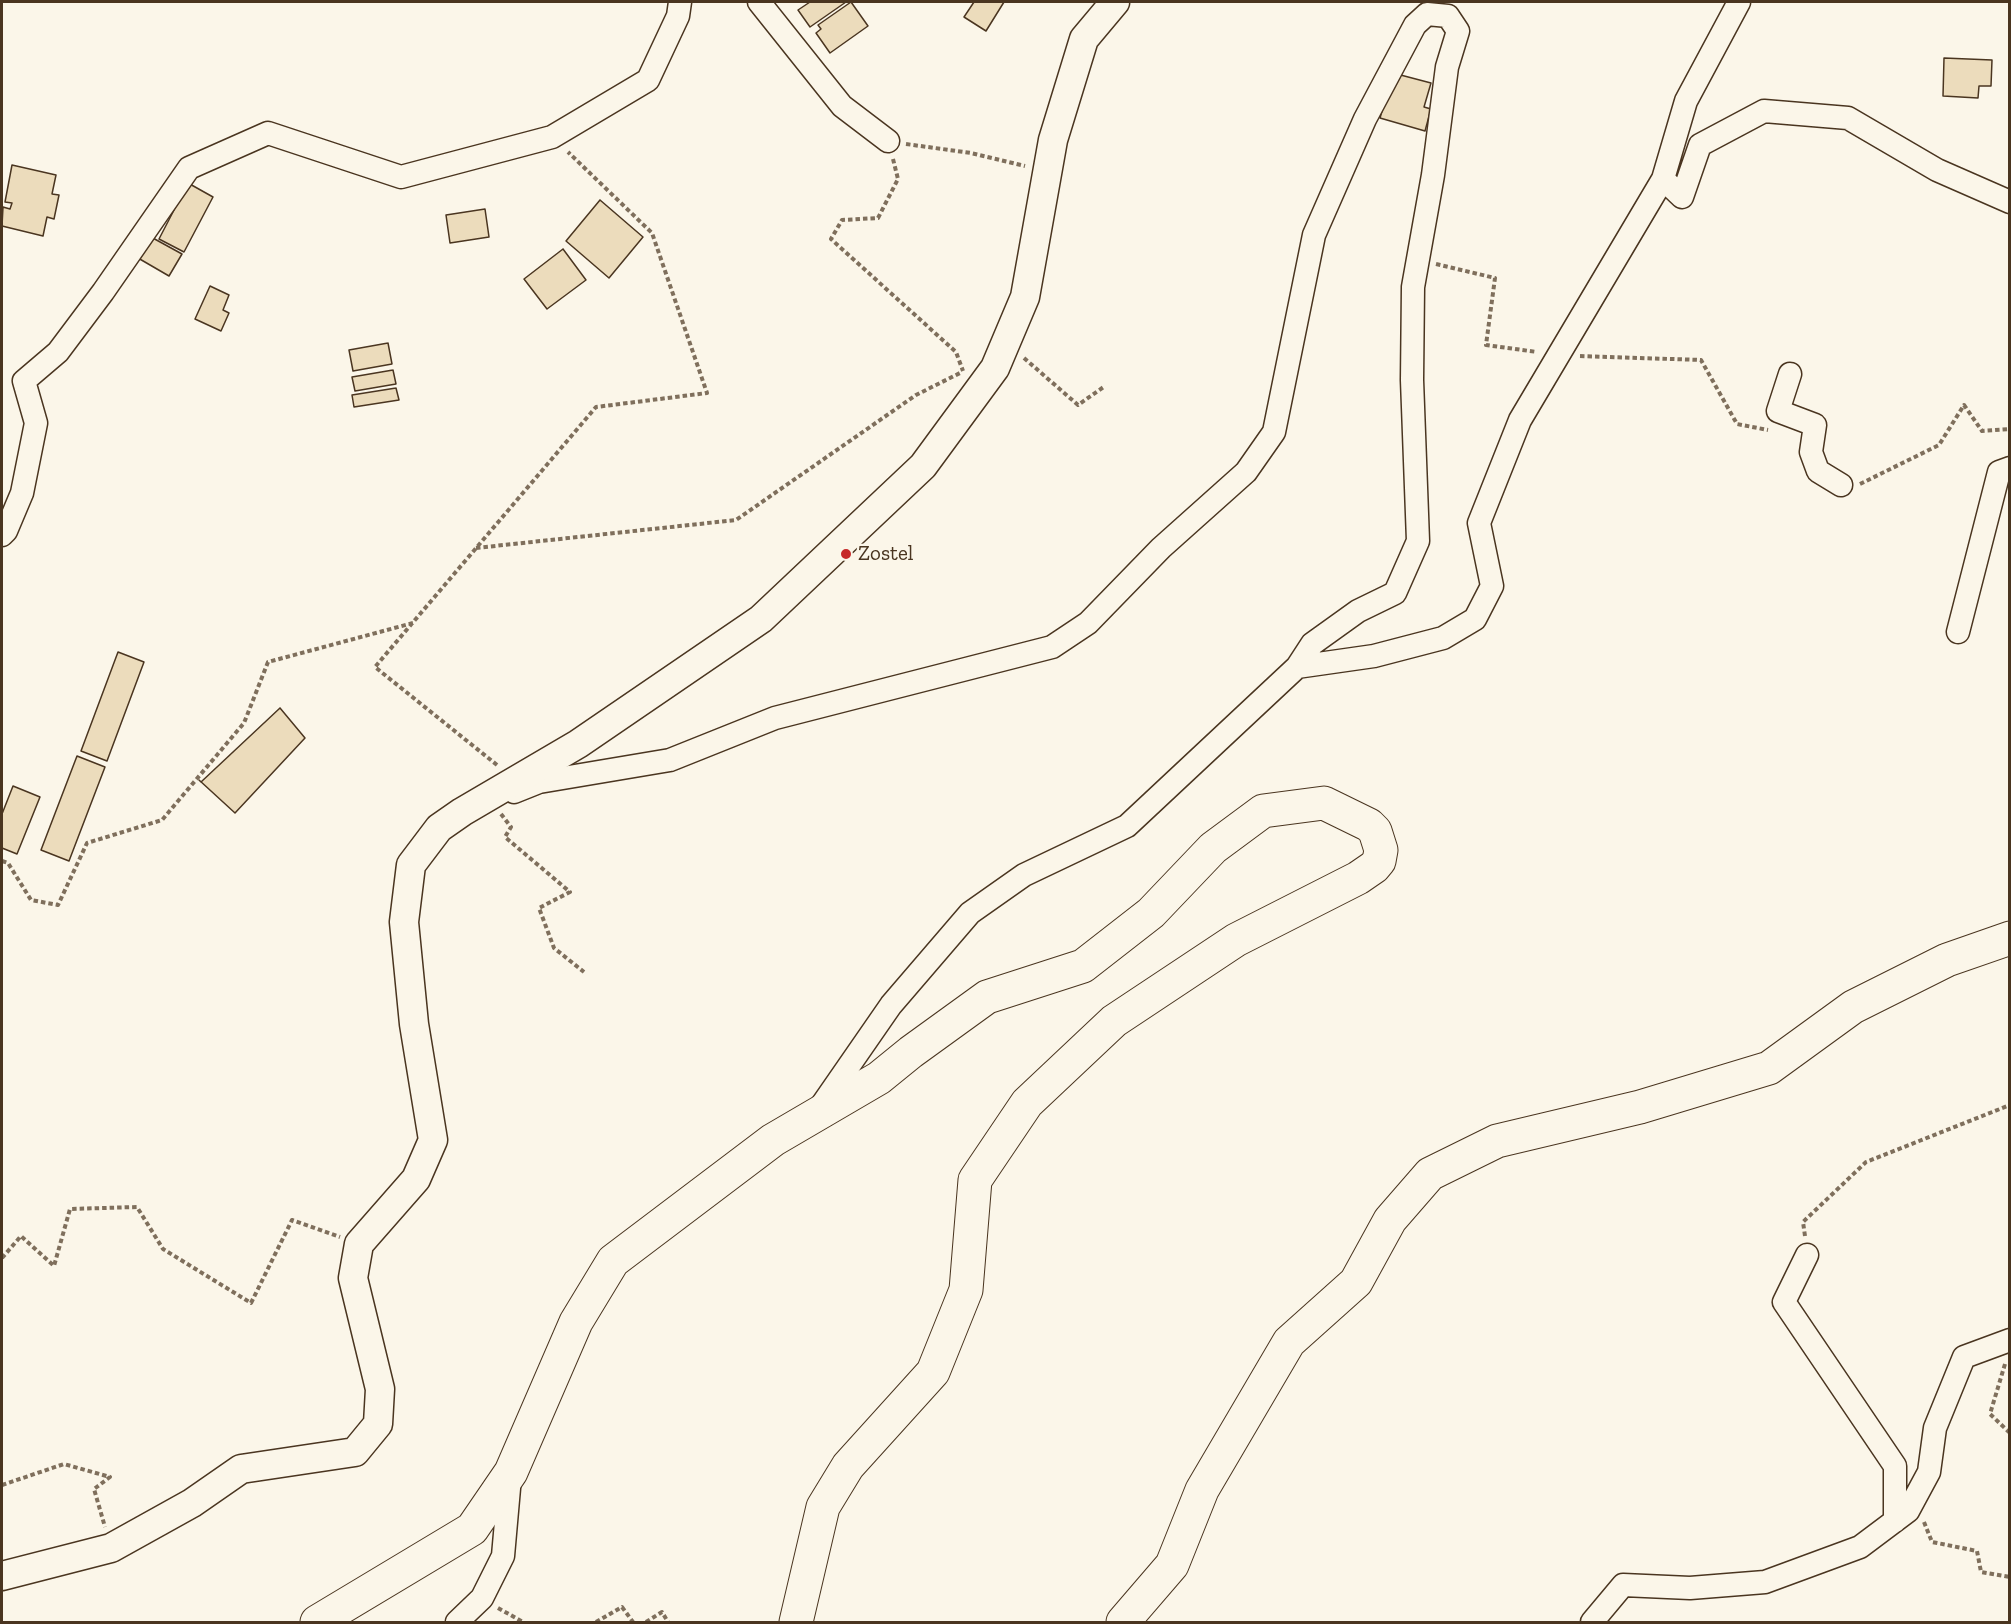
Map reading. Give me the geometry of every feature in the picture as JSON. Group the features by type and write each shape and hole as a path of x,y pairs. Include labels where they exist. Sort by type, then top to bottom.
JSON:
{"highway":[{"path":"317,1623 472,1529 510,1472 576,1322 613,1261 773,1140 879,1078 987,997 1083,966 1151,914 1212,848 1263,810 1324,803 1368,825 1375,831 1381,850 1379,861 1374,867 1358,878 1236,940 1114,1021 1027,1103 975,1180 966,1290 933,1372 848,1466 823,1507 796,1623"},
{"path":"1123,1623 1172,1565 1202,1490 1289,1342 1356,1282 1390,1220 1430,1174 1497,1141 1640,1107 1769,1068 1853,1007 1947,960 2010,938"}],"main road":[{"path":"2,1576 111,1548 192,1503 241,1469 355,1452 378,1424 380,1389 353,1278 359,1244 416,1179 433,1140 414,1024 404,922 411,865 439,828 578,744 761,620 923,466 995,368 1025,297 1053,140 1084,39 1115,2"}],"street":[{"path":"2,536 22,493 36,423 24,381 58,352 103,292 189,168 268,133 401,177 552,137 648,80 678,16 680,2"},
{"path":"759,2 842,106 888,141"},
{"path":"1297,667 1374,656 1432,641 1443,638 1475,619 1492,586 1479,523 1520,420 1663,178 1686,101 1739,2"},
{"path":"462,812 539,782 670,760 775,718 1052,647 1088,623 1161,548 1246,472 1274,432 1314,235 1365,119 1415,26 1427,14 1448,16 1458,32 1447,67 1413,287 1412,380 1418,541 1395,593 1358,612 1312,644 1297,667 1127,826 1024,875 970,913 891,1005 814,1116"},
{"path":"1663,178 1682,197 1700,145 1764,111 1848,118 1937,170 2010,202"},
{"path":"1790,374 1778,411 1815,425 1811,452 1818,471 1841,485"},
{"path":"1958,632 1999,472 2010,468"},
{"path":"1807,1255 1784,1302 1895,1466 1895,1521"},
{"path":"1592,1623 1623,1585 1690,1588 1765,1582 1860,1547 1908,1512 1929,1472 1935,1428 1964,1357 2008,1350"},
{"path":"457,1623 482,1599 503,1556 510,1472"}],"path":[{"path":"517,780 375,667 596,407 707,393 652,233 552,137"},
{"path":"963,371 956,352 831,239 842,220 878,218 898,179 888,141 971,153 1047,171"},
{"path":"1418,260 1495,278 1486,345 1558,355 1701,360 1737,424 1768,430 1778,411"},
{"path":"1006,342 1078,405 1105,386"},
{"path":"476,548 736,520 916,395 974,366"},
{"path":"1841,485 1851,489 1939,446 1964,405 1982,431 2010,429"},
{"path":"2,861 8,863 31,900 58,904 87,843 162,820 244,723 268,662 412,623"},
{"path":"462,812 501,814 511,827 506,837 570,892 539,908 554,948 584,972"},
{"path":"1807,1255 1803,1222 1866,1162 2010,1106"},
{"path":"2,1258 21,1236 54,1266 70,1209 137,1207 163,1249 251,1303 292,1220 359,1244"},
{"path":"2008,1350 1990,1414 2010,1434"},
{"path":"2,1485 64,1464 110,1478 94,1489 111,1548"},
{"path":"1918,1525 1921,1515 1932,1542 1977,1551 1981,1572 2010,1577"},
{"path":"482,1599 523,1623"},
{"path":"597,1623 622,1607 633,1623"},
{"path":"646,1623 662,1612 668,1623"}],"building":[{"path":"810,2 846,2 810,27 798,10"},
{"path":"851,2 868,26 830,53 816,33 821,29 818,25"},
{"path":"974,2 1004,2 986,31 964,17"},
{"path":"1944,58 1992,60 1991,86 1979,86 1978,98 1943,96"},
{"path":"1393,73 1431,83 1424,107 1431,109 1425,131 1380,118"},
{"path":"12,165 56,175 52,194 59,195 54,219 47,217 43,236 2,226 3,207 10,209 12,203 5,202"},
{"path":"188,183 213,197 184,252 159,239"},
{"path":"600,200 643,237 609,278 566,241"},
{"path":"485,209 489,237 450,243 446,215"},
{"path":"151,237 182,254 169,276 138,258"},
{"path":"563,249 586,280 547,309 524,279"},
{"path":"210,286 229,295 223,310 229,313 221,331 195,319"},
{"path":"388,343 392,364 353,371 349,350"},
{"path":"393,370 396,384 355,391 352,377"},
{"path":"396,388 399,400 354,407 352,395"},
{"path":"118,652 144,662 107,761 81,751"},
{"path":"280,708 305,738 235,813 201,782"},
{"path":"77,756 105,767 69,861 41,850"},
{"path":"13,786 40,797 17,854 2,848 2,814"}],"place":[{"name":"Zostel","path":"846,554"}]}
